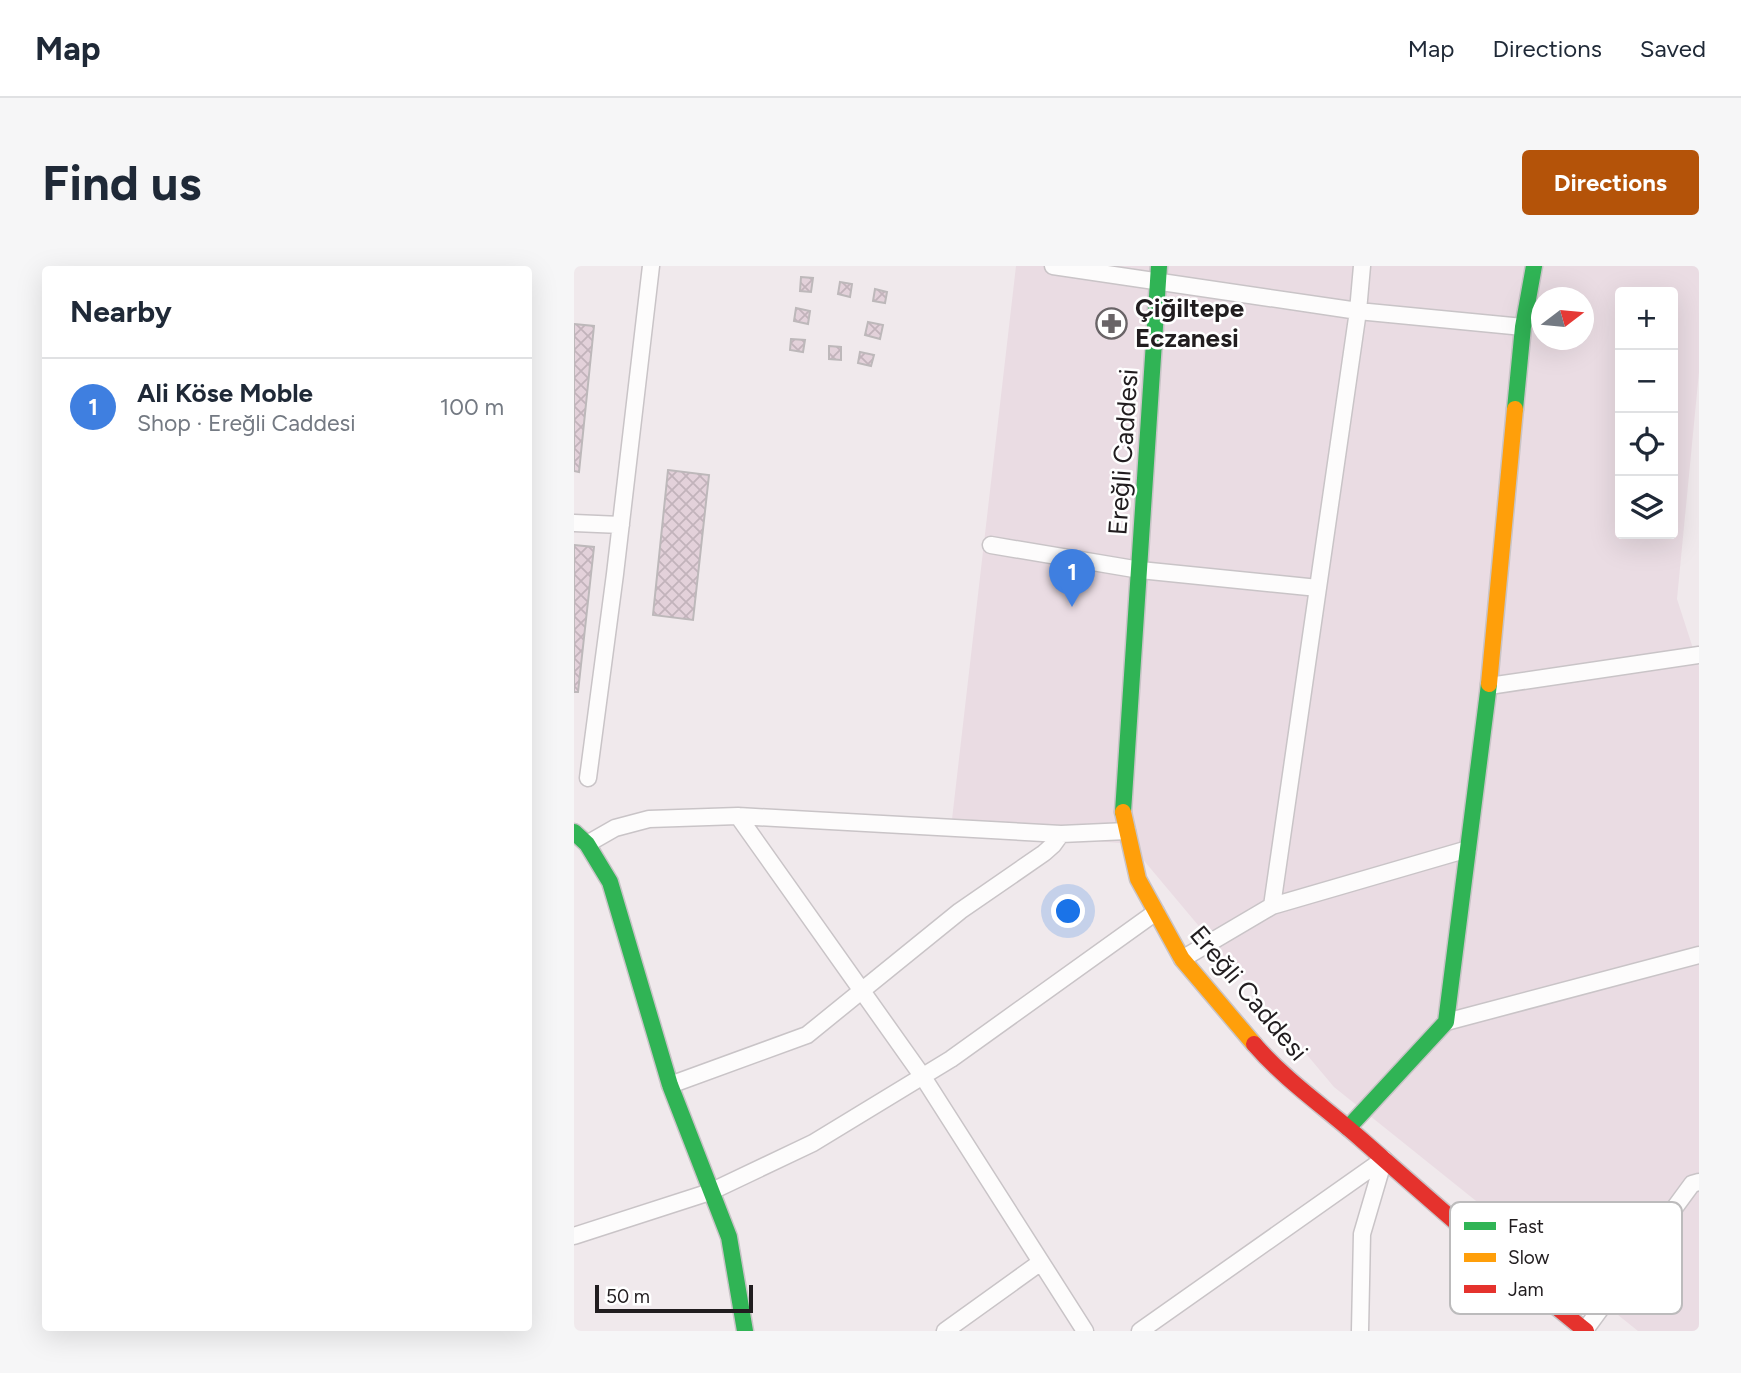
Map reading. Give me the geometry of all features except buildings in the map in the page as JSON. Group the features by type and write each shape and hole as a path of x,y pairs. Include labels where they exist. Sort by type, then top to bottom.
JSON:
{"street":[{"path":"588,778 651,266"},
{"path":"1053,266 1158,274 1358,311 1523,327"},
{"path":"1272,906 1358,311 1362,266"},
{"path":"1446,1022 1489,685 1523,327 1534,266"},
{"name":"Ereğli Caddesi","path":"1158,274 1153,386 1123,816 1138,878 1182,959 1273,1066 1450,1217"},
{"path":"574,523 621,525"},
{"path":"990,545 1140,570 1318,588"},
{"path":"1489,685 1699,654"},
{"path":"587,844 614,828 649,819 738,816 1061,834 1127,831"},
{"path":"738,816 923,1077 1086,1331"},
{"path":"574,832 587,844 610,882 670,1086 729,1237 745,1331"},
{"path":"670,1086 807,1035 960,911 1044,853 1054,845 1061,834"},
{"path":"1182,959 1272,906 1468,849"},
{"path":"574,1236 710,1192 813,1143 951,1059 1156,912"},
{"path":"1348,1128 1446,1022 1699,955"},
{"path":"1140,1331 1384,1159"},
{"path":"1360,1331 1362,1234 1384,1159"},
{"path":"1679,1202 1692,1184 1699,1182"},
{"path":"944,1331 1041,1262"},
{"name":"Ereğli Caddesi","path":"1564,1314 1586,1331"},
{"path":"1586,1331 1598,1314"}],"shaded area":[{"path":"1016,266 1699,266 1699,372 1677,599 1699,667 1699,1331 1638,1331 1617,1314 1682,1314 1682,1202 1477,1202 1334,1087 1130,844 951,828"}],"traffic: fast":[{"path":"1123,812 1159,266"},
{"path":"1515,409 1523,327 1534,266"},
{"path":"1348,1128 1446,1022 1489,684"},
{"path":"574,832 587,844 610,882 670,1085 729,1237 745,1331"}],"traffic: slow":[{"path":"1489,684 1515,409"},
{"path":"1123,812 1138,879 1182,959 1254,1044"}],"traffic: jam":[{"path":"1254,1044 1293,1082 1450,1217"},
{"path":"1565,1314 1586,1331"}],"place":[{"name":"Çiğiltepe Eczanesi","path":"1112,323"},
{"name":"Ali Köse Moble","path":"1072,607"}]}
